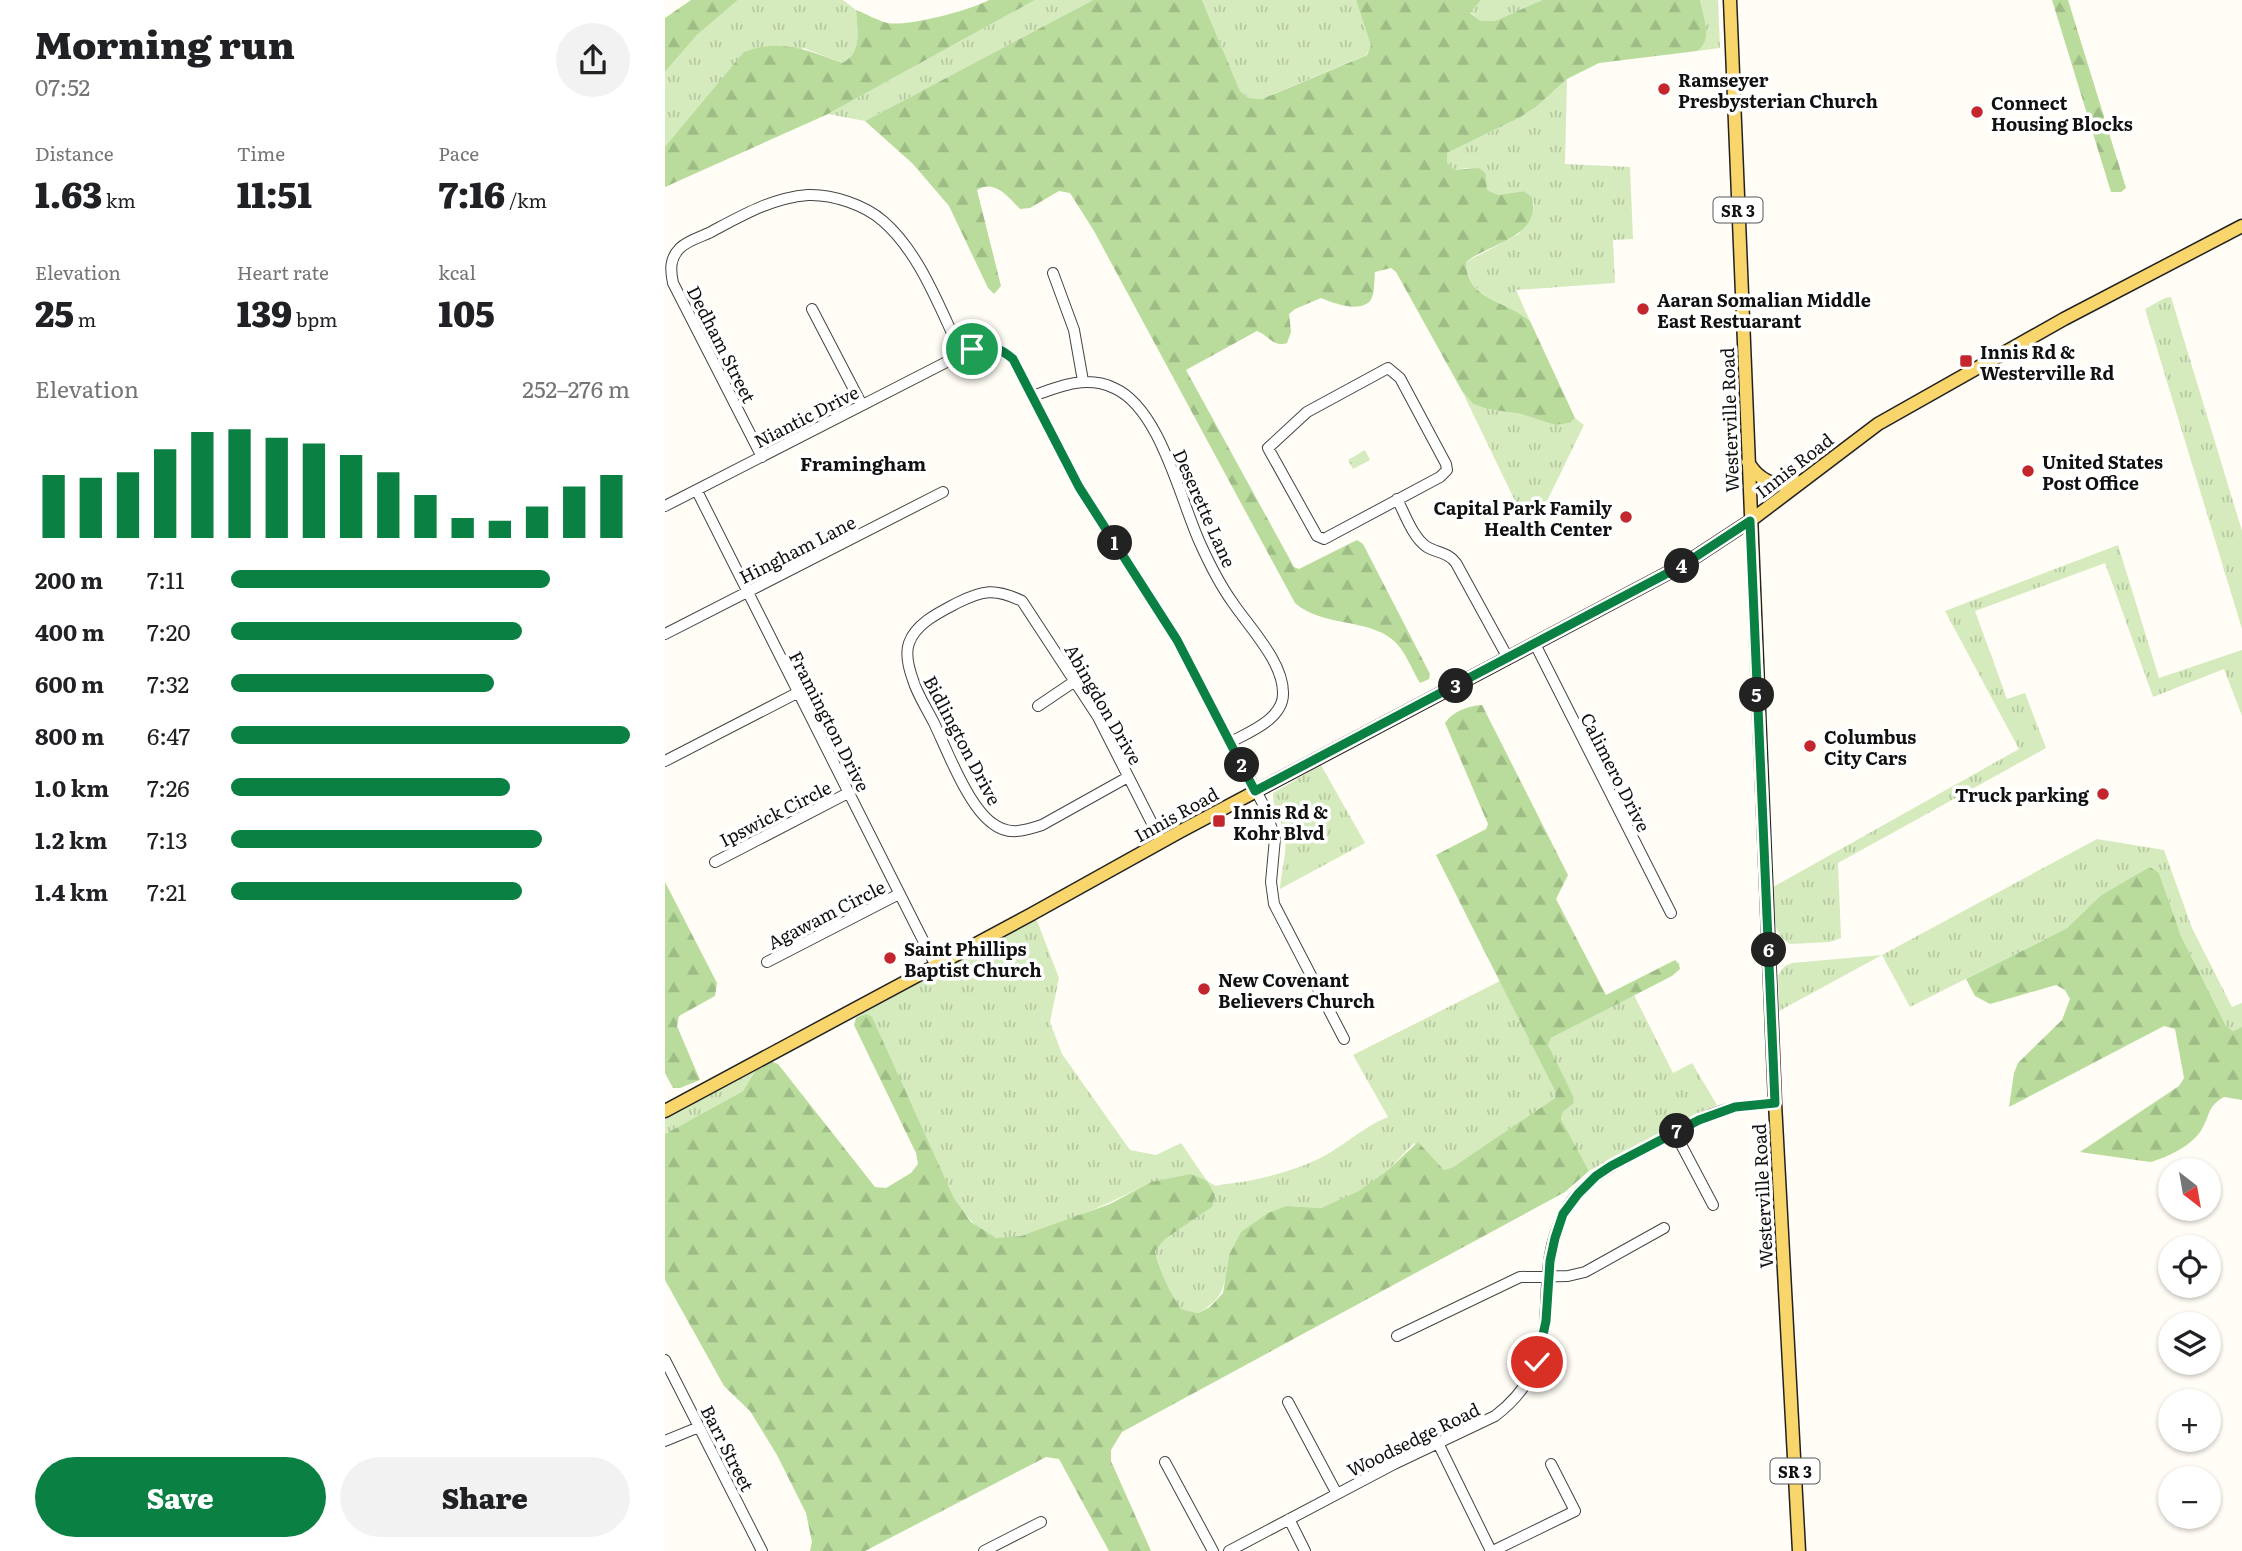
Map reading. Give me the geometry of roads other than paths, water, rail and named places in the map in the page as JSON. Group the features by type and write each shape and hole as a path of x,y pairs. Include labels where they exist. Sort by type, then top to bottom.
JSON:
{"main road":[{"name":"Westerville Road","path":"1730,0 1775,1103 1800,1551"},
{"name":"Innis Road","path":"665,1111 936,966 1161,841 1683,565 1750,521 1878,424 1931,392 2242,226"},
{"path":"1748,461 1762,480 1786,485 1800,481"}],"street":[{"name":"Dedham Street","path":"762,457 673,282 670,271 672,260 681,247 758,207 772,201 811,195 849,202 882,220 908,248 962,354"},
{"path":"1053,273 1074,330 1083,381"},
{"path":"812,309 862,405"},
{"name":"Niantic Drive","path":"665,506 962,354 987,346 1001,349 1013,359 1033,396"},
{"path":"1388,368 1400,378 1447,470 1440,477 1397,499 1324,539 1317,536 1268,447 1307,412 1388,368"},
{"name":"Deserette Lane","path":"1033,396 1061,385 1083,381 1115,388 1138,405 1151,423 1200,544 1229,597 1274,662 1282,679 1281,705 1267,721 1231,742"},
{"path":"1033,396 1079,487 1177,640 1264,806 1275,838 1271,882 1274,904 1344,1039"},
{"name":"Framington Drive","path":"697,491 936,966"},
{"name":"Hingham Lane","path":"665,634 943,492"},
{"path":"1397,499 1420,541 1450,556 1457,563 1508,658"},
{"name":"Abingdon Drive","path":"909,643 915,632 934,615 970,597 988,591 1006,593 1022,601 1098,717 1161,841"},
{"name":"Bidlington Drive","path":"909,643 908,656 913,680 974,804 992,824 1007,831 1042,825 1128,778"},
{"name":"Calimero Drive","path":"1535,644 1671,913"},
{"path":"1038,706 1075,681"},
{"path":"665,761 797,693"},
{"name":"Ipswick Circle","path":"715,862 848,793"},
{"name":"Agawam Circle","path":"767,962 899,894"},
{"name":"Woodsedge Road","path":"1229,1551 1495,1416 1508,1406 1531,1377 1537,1362 1546,1321 1555,1238 1563,1214 1578,1194 1611,1166 1699,1120 1735,1107 1775,1103"},
{"path":"1675,1133 1713,1205"},
{"path":"1397,1336 1505,1283 1520,1278 1569,1276 1584,1272 1664,1228"},
{"name":"Barr Street","path":"665,1360 762,1551"},
{"path":"1289,1402 1337,1494"},
{"path":"665,1441 699,1427"},
{"path":"1438,1443 1492,1551 1575,1511 1551,1464"},
{"path":"1164,1462 1213,1551"},
{"path":"1289,1519 1304,1551"},
{"path":"984,1551 1041,1522"}],"place":[{"name":"Ramseyer Presbysterian Church","path":"1664,89"},
{"name":"Connect Housing Blocks","path":"1977,112"},
{"name":"Aaran Somalian Middle East Restuarant","path":"1643,309"},
{"name":"Innis Rd & Westerville Rd","path":"1966,361"},
{"name":"United States Post Office","path":"2028,471"},
{"name":"Capital Park Family Health Center","path":"1626,517"},
{"name":"Columbus City Cars","path":"1810,746"},
{"name":"Truck parking","path":"2103,794"},
{"name":"Innis Rd & Kohr Blvd","path":"1219,821"},
{"name":"Saint Phillips Baptist Church","path":"890,958"},
{"name":"New Covenant Believers Church","path":"1204,989"}],"district":[{"name":"Framingham","path":"863,463"}]}
